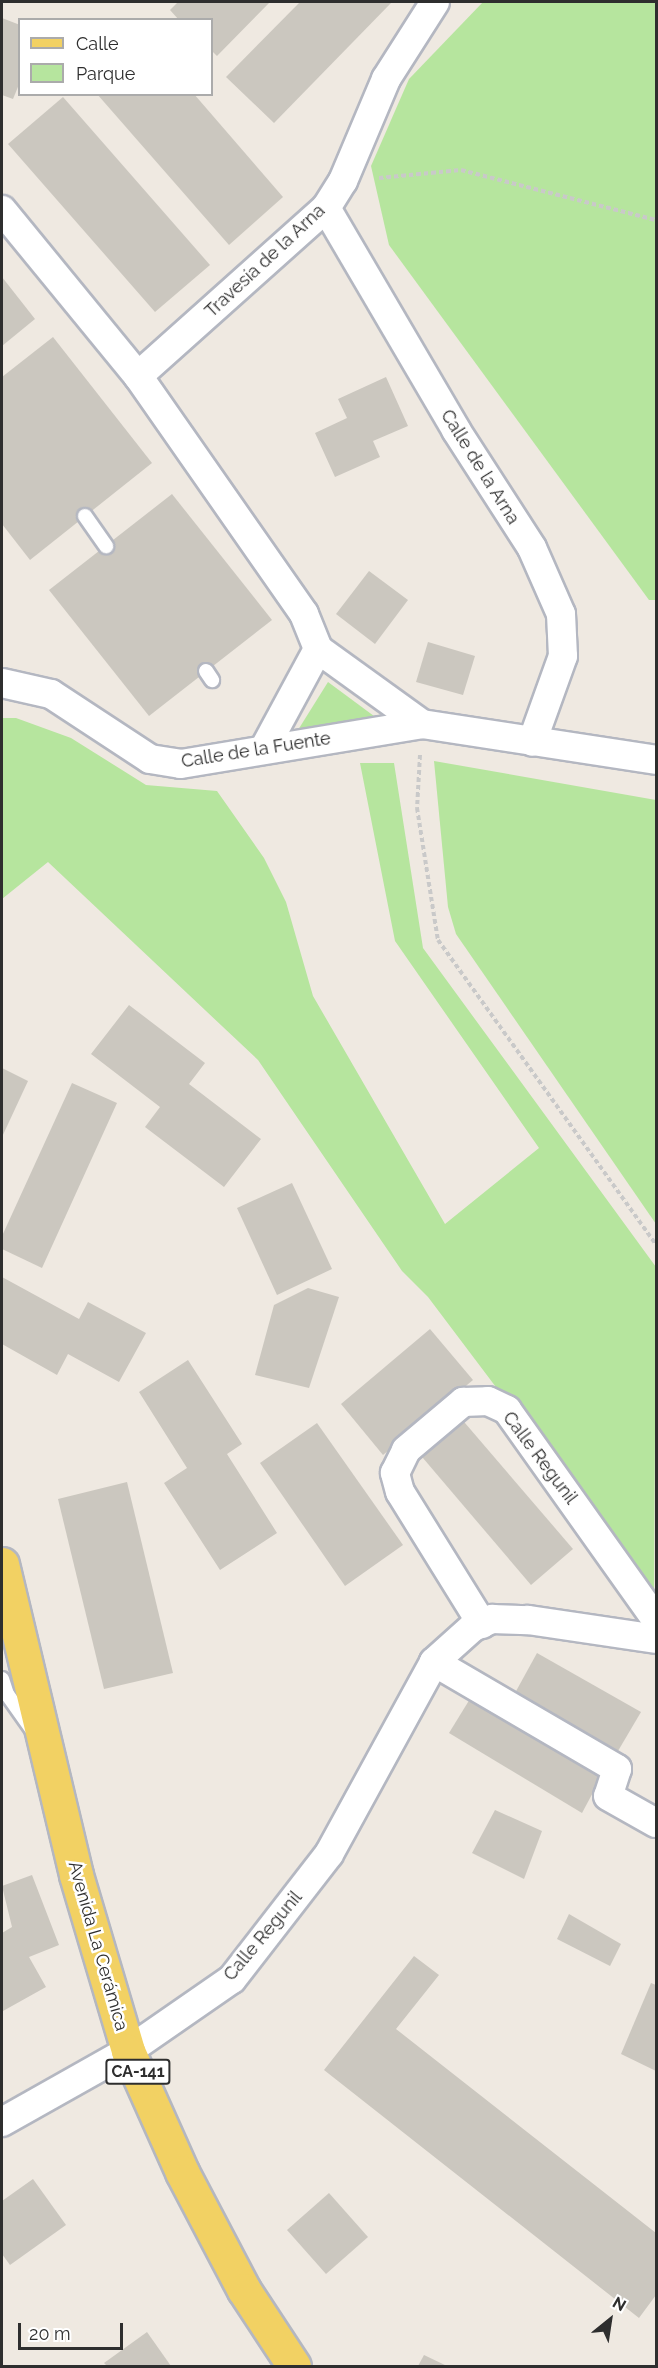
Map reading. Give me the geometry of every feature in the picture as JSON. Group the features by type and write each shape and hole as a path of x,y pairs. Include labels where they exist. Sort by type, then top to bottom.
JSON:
{"main road":[{"name":"Avenida La Cerámica","path":"2,1564 76,1875 128,2051 182,2172 244,2290 294,2367"}],"street":[{"name":"Travesía de la Arna","path":"138,375 326,208 343,182 386,79 435,2"},
{"name":"Calle de la Arna","path":"326,208 456,430 532,548 561,614 563,656 532,742"},
{"path":"2,210 138,375 304,614 318,649 422,724 657,760"},
{"path":"264,749 318,649"},
{"name":"Calle de la Fuente","path":"2,683 51,694 150,759 181,764 422,724"},
{"name":"Calle Regunil","path":"482,1624 400,1492 395,1473 406,1450 463,1402 488,1401 507,1410 657,1620"},
{"name":"Calle Regunil","path":"2,2122 128,2051 232,1979 276,1926 328,1854 434,1662 482,1624 492,1619 528,1620 657,1639"},
{"path":"434,1662 617,1769 608,1796 657,1823"}],"lane":[{"path":"85,516 106,546"},
{"path":"2,1679 7,1694 47,1751"}],"path":[{"path":"343,182 461,170 657,220"},
{"path":"422,724 417,808 438,940 657,1244"}],"green space":[{"path":"483,2 656,2 656,600 649,600 389,245 371,166 409,79"},
{"path":"328,682 378,719 298,730"},
{"path":"2,718 16,718 71,738 146,785 217,791 264,858 286,902 313,996 445,1224 539,1148 395,941 360,763 394,763 423,948 656,1267 654,1597 428,1297 402,1271 258,1060 48,862 2,899"},
{"path":"434,761 656,800 656,1224 456,934 448,907"}],"building":[{"path":"178,2 270,2 217,56 213,52 213,18 177,18 170,10"},
{"path":"300,2 392,2 274,123 226,77"},
{"path":"2,18 18,24 18,87 13,99 2,95"},
{"path":"99,96 196,96 283,197 229,245"},
{"path":"63,97 210,265 155,312 8,144"},
{"path":"2,277 35,319 2,346"},
{"path":"53,337 152,463 30,560 2,524 2,377"},
{"path":"386,377 408,426 373,441 380,457 335,477 315,433 347,418 338,399"},
{"path":"172,494 272,620 149,716 49,590"},
{"path":"369,571 408,600 375,644 336,614"},
{"path":"428,642 475,656 463,695 416,682"},
{"path":"129,1005 205,1063 189,1084 261,1139 224,1187 145,1127 160,1107 91,1054"},
{"path":"2,1068 28,1081 2,1137"},
{"path":"72,1083 117,1103 42,1268 2,1249 2,1236"},
{"path":"292,1183 332,1269 277,1295 237,1208"},
{"path":"2,1277 79,1319 88,1302 146,1333 119,1382 68,1354 57,1375 2,1344"},
{"path":"308,1288 339,1297 309,1388 255,1375 274,1305"},
{"path":"430,1329 473,1380 383,1455 341,1404"},
{"path":"188,1360 242,1444 227,1454 277,1533 220,1570 164,1483 187,1468 139,1392"},
{"path":"459,1416 573,1549 531,1585 417,1451"},
{"path":"317,1423 403,1545 345,1586 260,1463"},
{"path":"127,1482 173,1673 104,1689 58,1499"},
{"path":"537,1653 641,1712 618,1751 515,1693"},
{"path":"473,1694 604,1772 582,1813 449,1733"},
{"path":"495,1810 542,1831 524,1879 472,1853"},
{"path":"32,1875 59,1945 29,1957 46,1987 3,2011 2,1933 12,1927 2,1886"},
{"path":"569,1914 621,1944 610,1966 557,1939"},
{"path":"414,1956 439,1975 396,2029 656,2233 656,2295 639,2318 324,2070"},
{"path":"651,1983 656,1985 656,2071 621,2054"},
{"path":"33,2179 66,2225 10,2265 2,2254 2,2201"},
{"path":"329,2193 368,2237 326,2274 287,2230"},
{"path":"147,2332 171,2366 107,2366 104,2363"},
{"path":"424,2355 447,2366 418,2366"}]}
